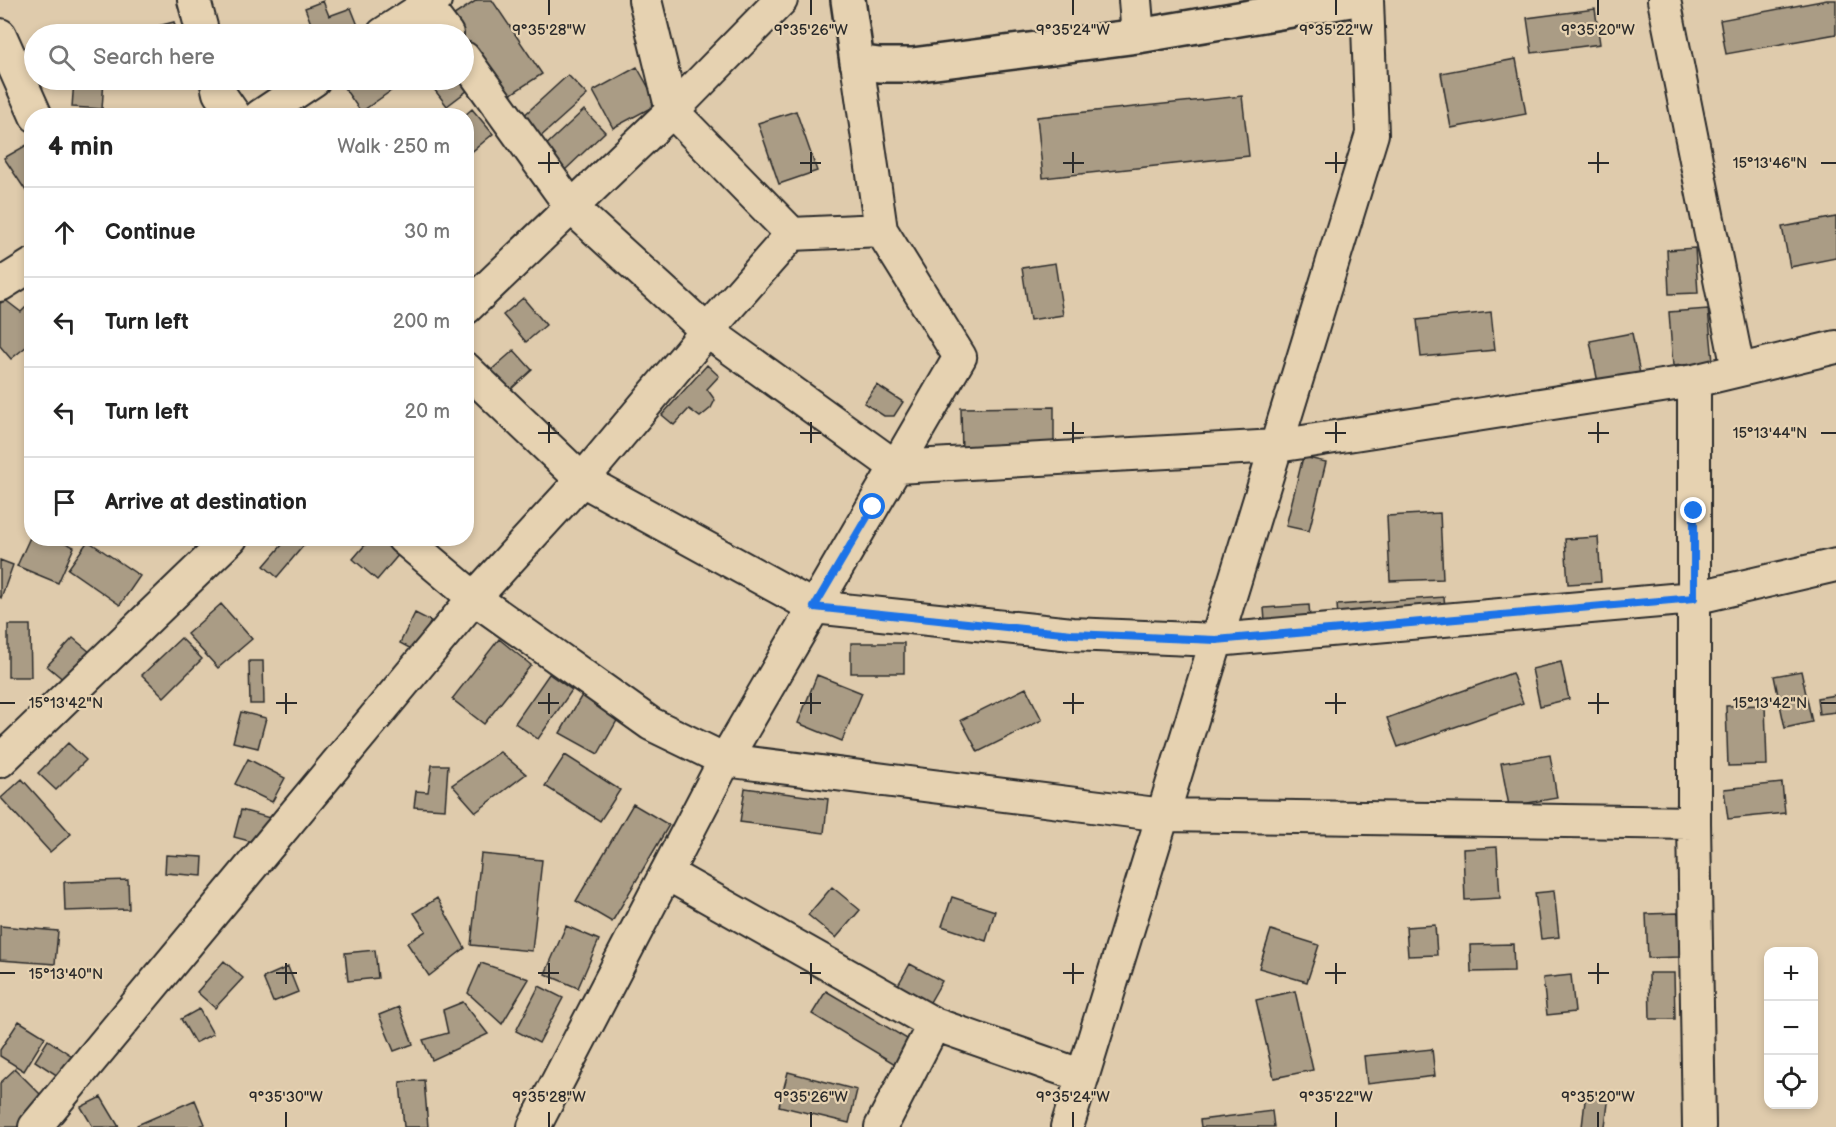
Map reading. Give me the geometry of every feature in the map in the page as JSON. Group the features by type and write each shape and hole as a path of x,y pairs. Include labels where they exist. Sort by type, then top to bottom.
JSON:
{"street":[{"path":"194,0 200,24"},
{"path":"645,0 672,111 792,234"},
{"path":"474,300 672,111 781,0"},
{"path":"534,1127 725,760 960,357 881,230 848,0"},
{"path":"1135,0 1138,36"},
{"path":"857,62 912,65 1138,36 1351,0"},
{"path":"1067,1127 1372,134 1367,0"},
{"path":"1664,0 1737,369"},
{"path":"397,24 429,2 441,24"},
{"path":"0,35 24,89"},
{"path":"474,71 572,208 707,331 896,467 1277,446 1694,381 1836,346"},
{"path":"24,90 32,108"},
{"path":"218,90 229,108"},
{"path":"272,108 299,90"},
{"path":"35,1127 474,598 582,480 792,234 881,230"},
{"path":"0,285 24,270"},
{"path":"474,377 582,480 814,607 1072,634 1216,640 1694,598 1836,565"},
{"path":"1694,381 1694,823 1700,1127"},
{"path":"0,761 223,546"},
{"path":"412,546 474,598 651,724 725,760 1164,815 1694,823"},
{"path":"666,873 934,1024 1083,1076"},
{"path":"881,1127 934,1024"}],"building":[{"path":"477,0 492,0 542,74 499,102 474,63 474,24 447,24 445,21"},
{"path":"1836,0 1836,34 1726,54 1720,20"},
{"path":"323,1 329,16 351,8 357,24 311,24 305,8"},
{"path":"1595,9 1600,44 1532,53 1527,18"},
{"path":"1516,59 1526,114 1451,128 1441,73"},
{"path":"637,67 658,104 613,128 593,91"},
{"path":"568,75 587,95 538,139 520,119"},
{"path":"73,90 103,90 102,108 72,107"},
{"path":"346,90 392,90 367,108 358,108"},
{"path":"435,90 468,90 447,106"},
{"path":"1242,96 1249,156 1043,178 1037,117"},
{"path":"584,110 605,132 564,171 543,148"},
{"path":"474,111 493,134 474,150"},
{"path":"796,111 817,171 779,184 758,123"},
{"path":"24,147 24,188 4,158"},
{"path":"1836,217 1836,258 1790,267 1782,227"},
{"path":"1695,248 1698,293 1669,294 1667,250"},
{"path":"1055,263 1063,315 1030,320 1022,268"},
{"path":"523,298 546,325 526,342 503,315"},
{"path":"4,299 21,312 24,309 24,348 11,359 0,346 0,304"},
{"path":"1708,309 1713,362 1673,366 1669,312"},
{"path":"1491,312 1495,350 1421,357 1417,320"},
{"path":"1632,333 1640,374 1598,383 1590,341"},
{"path":"514,350 532,370 508,392 489,372"},
{"path":"707,365 719,376 707,389 715,400 711,408 700,417 689,409 674,425 662,415"},
{"path":"877,385 903,402 894,416 884,416 864,403"},
{"path":"1054,407 1054,454 962,455 961,408"},
{"path":"1303,457 1326,462 1309,531 1286,526"},
{"path":"1440,513 1443,579 1390,581 1387,516"},
{"path":"1598,537 1601,582 1568,584 1565,539"},
{"path":"26,546 74,547 58,583 17,566"},
{"path":"84,546 95,546 140,576 120,605 68,569"},
{"path":"281,546 303,546 277,577 264,566"},
{"path":"364,546 392,546 400,553 377,580 353,559"},
{"path":"0,560 13,565 1,598 0,597"},
{"path":"1444,597 1446,618 1339,626 1337,605"},
{"path":"221,604 252,639 218,668 187,634"},
{"path":"1309,605 1311,630 1266,634 1264,608"},
{"path":"415,613 431,621 415,651 400,643"},
{"path":"8,625 30,625 31,677 8,677"},
{"path":"73,638 96,657 71,686 47,666"},
{"path":"181,638 202,659 164,697 142,675"},
{"path":"499,639 531,665 484,724 452,699"},
{"path":"851,643 904,643 904,673 851,673"},
{"path":"249,661 263,661 264,704 250,704"},
{"path":"1561,662 1569,699 1540,706 1532,669"},
{"path":"1801,671 1812,722 1785,728 1774,676"},
{"path":"1512,673 1523,703 1398,747 1387,718"},
{"path":"549,674 572,690 538,739 515,723"},
{"path":"817,675 862,693 842,741 798,723"},
{"path":"1026,688 1042,720 978,752 961,720"},
{"path":"582,695 619,717 598,754 560,733"},
{"path":"1836,695 1836,712 1819,714 1817,698"},
{"path":"1765,705 1767,765 1728,766 1726,706"},
{"path":"241,712 266,718 258,748 233,742"},
{"path":"68,743 86,760 56,790 38,773"},
{"path":"500,752 526,774 476,812 452,785"},
{"path":"565,755 620,790 600,821 545,786"},
{"path":"1550,755 1557,798 1509,806 1501,763"},
{"path":"248,759 285,778 272,802 235,784"},
{"path":"432,765 448,765 445,809 414,807 416,791 428,792"},
{"path":"22,779 71,834 50,852 1,798"},
{"path":"1782,783 1785,813 1728,819 1724,789"},
{"path":"745,788 828,799 824,833 740,822"},
{"path":"633,804 669,825 612,922 576,901"},
{"path":"241,810 270,818 264,845 234,837"},
{"path":"1497,847 1500,898 1465,900 1463,849"},
{"path":"481,854 542,860 532,951 471,945"},
{"path":"166,855 203,857 202,876 165,873"},
{"path":"128,880 129,909 65,911 64,882"},
{"path":"832,887 860,910 836,938 808,915"},
{"path":"1554,891 1559,937 1541,939 1535,893"},
{"path":"952,897 995,911 986,941 942,926"},
{"path":"437,898 465,948 429,976 407,943 426,931 414,913"},
{"path":"1678,913 1680,957 1648,958 1646,914"},
{"path":"1435,925 1437,955 1408,956 1406,927"},
{"path":"0,926 58,931 55,964 0,960"},
{"path":"566,926 599,940 578,988 545,974"},
{"path":"1271,930 1319,945 1307,982 1259,968"},
{"path":"1513,944 1514,971 1471,972 1470,945"},
{"path":"375,950 378,978 348,981 345,953"},
{"path":"224,961 243,978 215,1008 197,992"},
{"path":"481,963 529,979 502,1024 468,993"},
{"path":"910,964 942,981 926,1009 894,992"},
{"path":"288,967 298,992 273,1002 263,978"},
{"path":"1649,973 1674,973 1675,1019 1650,1019"},
{"path":"1571,975 1575,1012 1547,1015 1543,978"},
{"path":"539,986 563,998 539,1043 516,1031"},
{"path":"826,991 914,1043 900,1067 812,1014"},
{"path":"1295,991 1313,1070 1274,1078 1256,1000"},
{"path":"463,1002 488,1034 432,1060 423,1040 448,1033 443,1010"},
{"path":"399,1007 413,1044 394,1051 379,1015"},
{"path":"199,1009 213,1034 195,1043 181,1019"},
{"path":"19,1021 45,1037 24,1071 0,1056 0,1050"},
{"path":"48,1040 75,1058 61,1078 35,1061"},
{"path":"1432,1049 1435,1076 1367,1084 1364,1056"},
{"path":"15,1069 46,1100 17,1127 0,1127 0,1083"},
{"path":"788,1072 857,1090 849,1123 779,1106"},
{"path":"424,1080 428,1127 404,1127 400,1082"},
{"path":"1586,1092 1609,1095 1605,1127 1582,1127"},
{"path":"101,1097 119,1127 93,1127 81,1107"},
{"path":"195,1100 205,1124 197,1127 137,1127 137,1125"},
{"path":"1272,1111 1274,1127 1201,1127 1200,1120"}],"route":[{"path":"873,507 814,607 1072,634 1216,640 1694,598 1694,511"}]}
